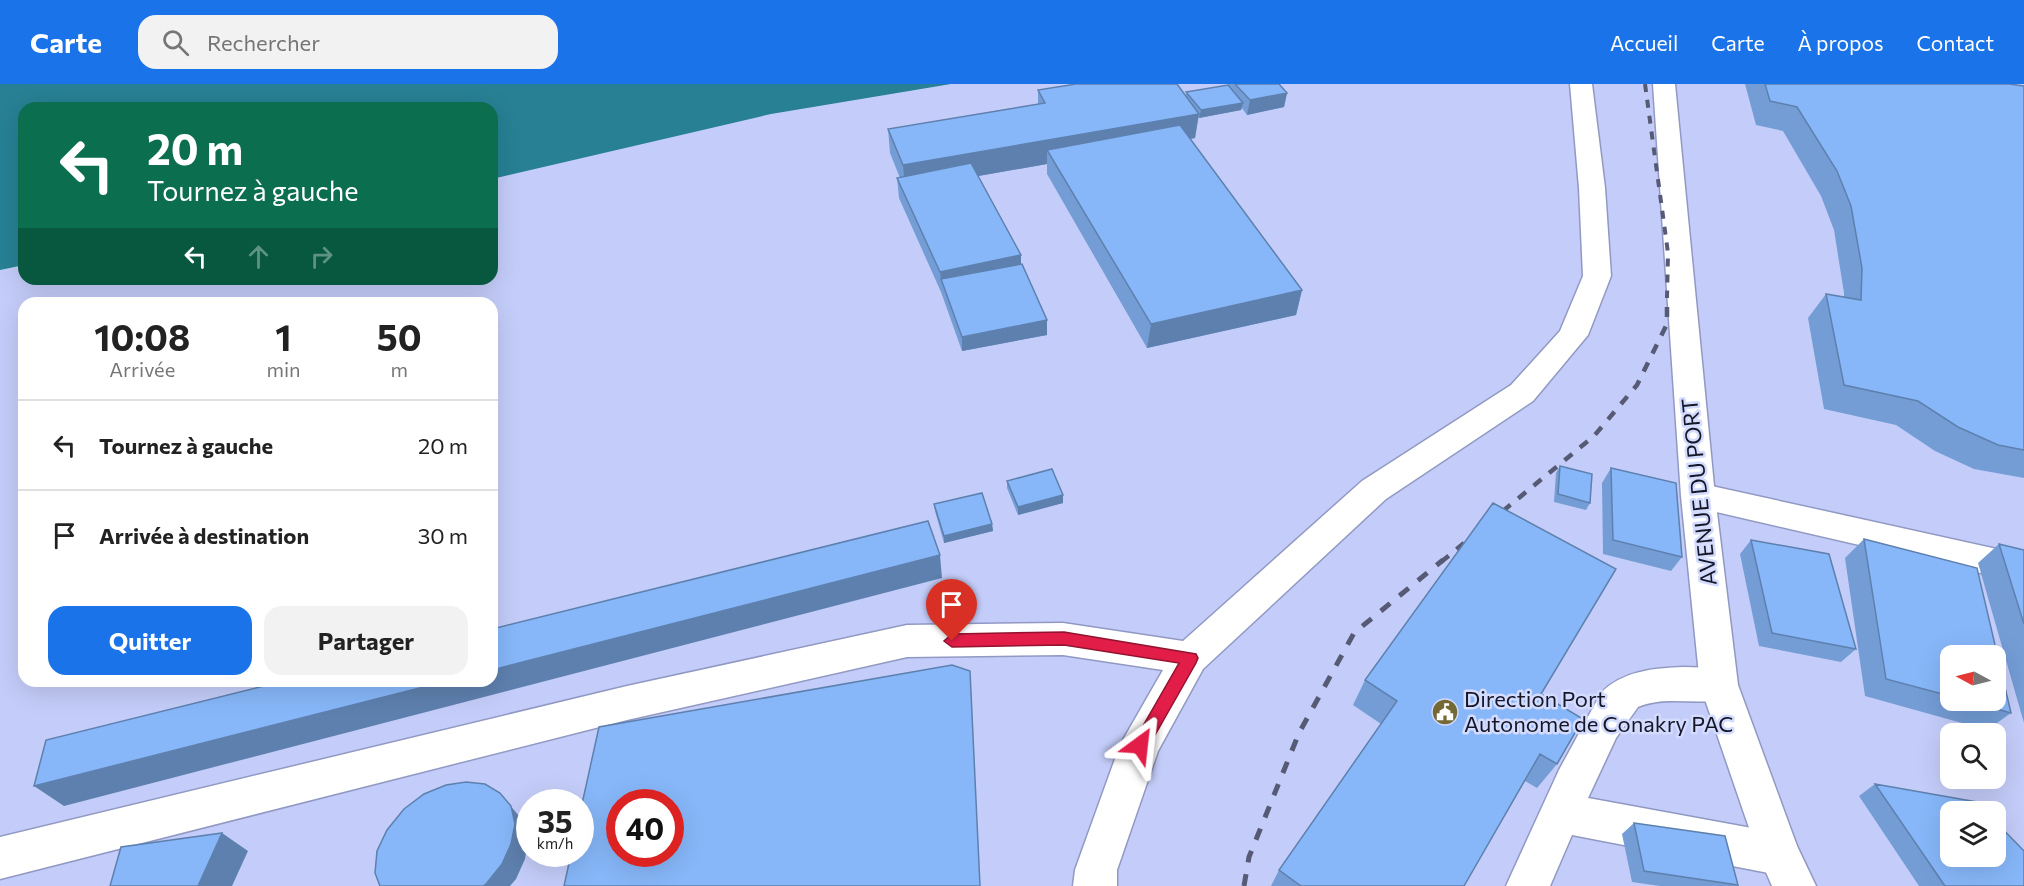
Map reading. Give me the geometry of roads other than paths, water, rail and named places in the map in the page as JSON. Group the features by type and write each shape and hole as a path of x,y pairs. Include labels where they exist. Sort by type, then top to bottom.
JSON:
{"street":[{"path":"1095,886 1096,870 1140,745 1190,658 1374,490 1522,393 1573,335 1597,276 1592,188 1581,84"},
{"name":"AVENUE DU PORT","path":"1664,84 1698,496 1719,685 1787,870"},
{"path":"1698,496 2024,569"},
{"path":"0,858 627,703 907,641 1064,639 1190,658"},
{"path":"1528,886 1596,738 1623,696 1653,686 1719,685"},
{"path":"1562,813 1787,870"}],"railway":[{"path":"1645,84 1668,253 1667,298"},
{"path":"1441,562 1594,436 1637,385 1667,324 1667,298"},
{"path":"1244,886 1249,857 1299,733 1354,633 1443,560"}],"place":[{"name":"Direction Port Autonome de Conakry PAC","path":"1445,712"}]}
